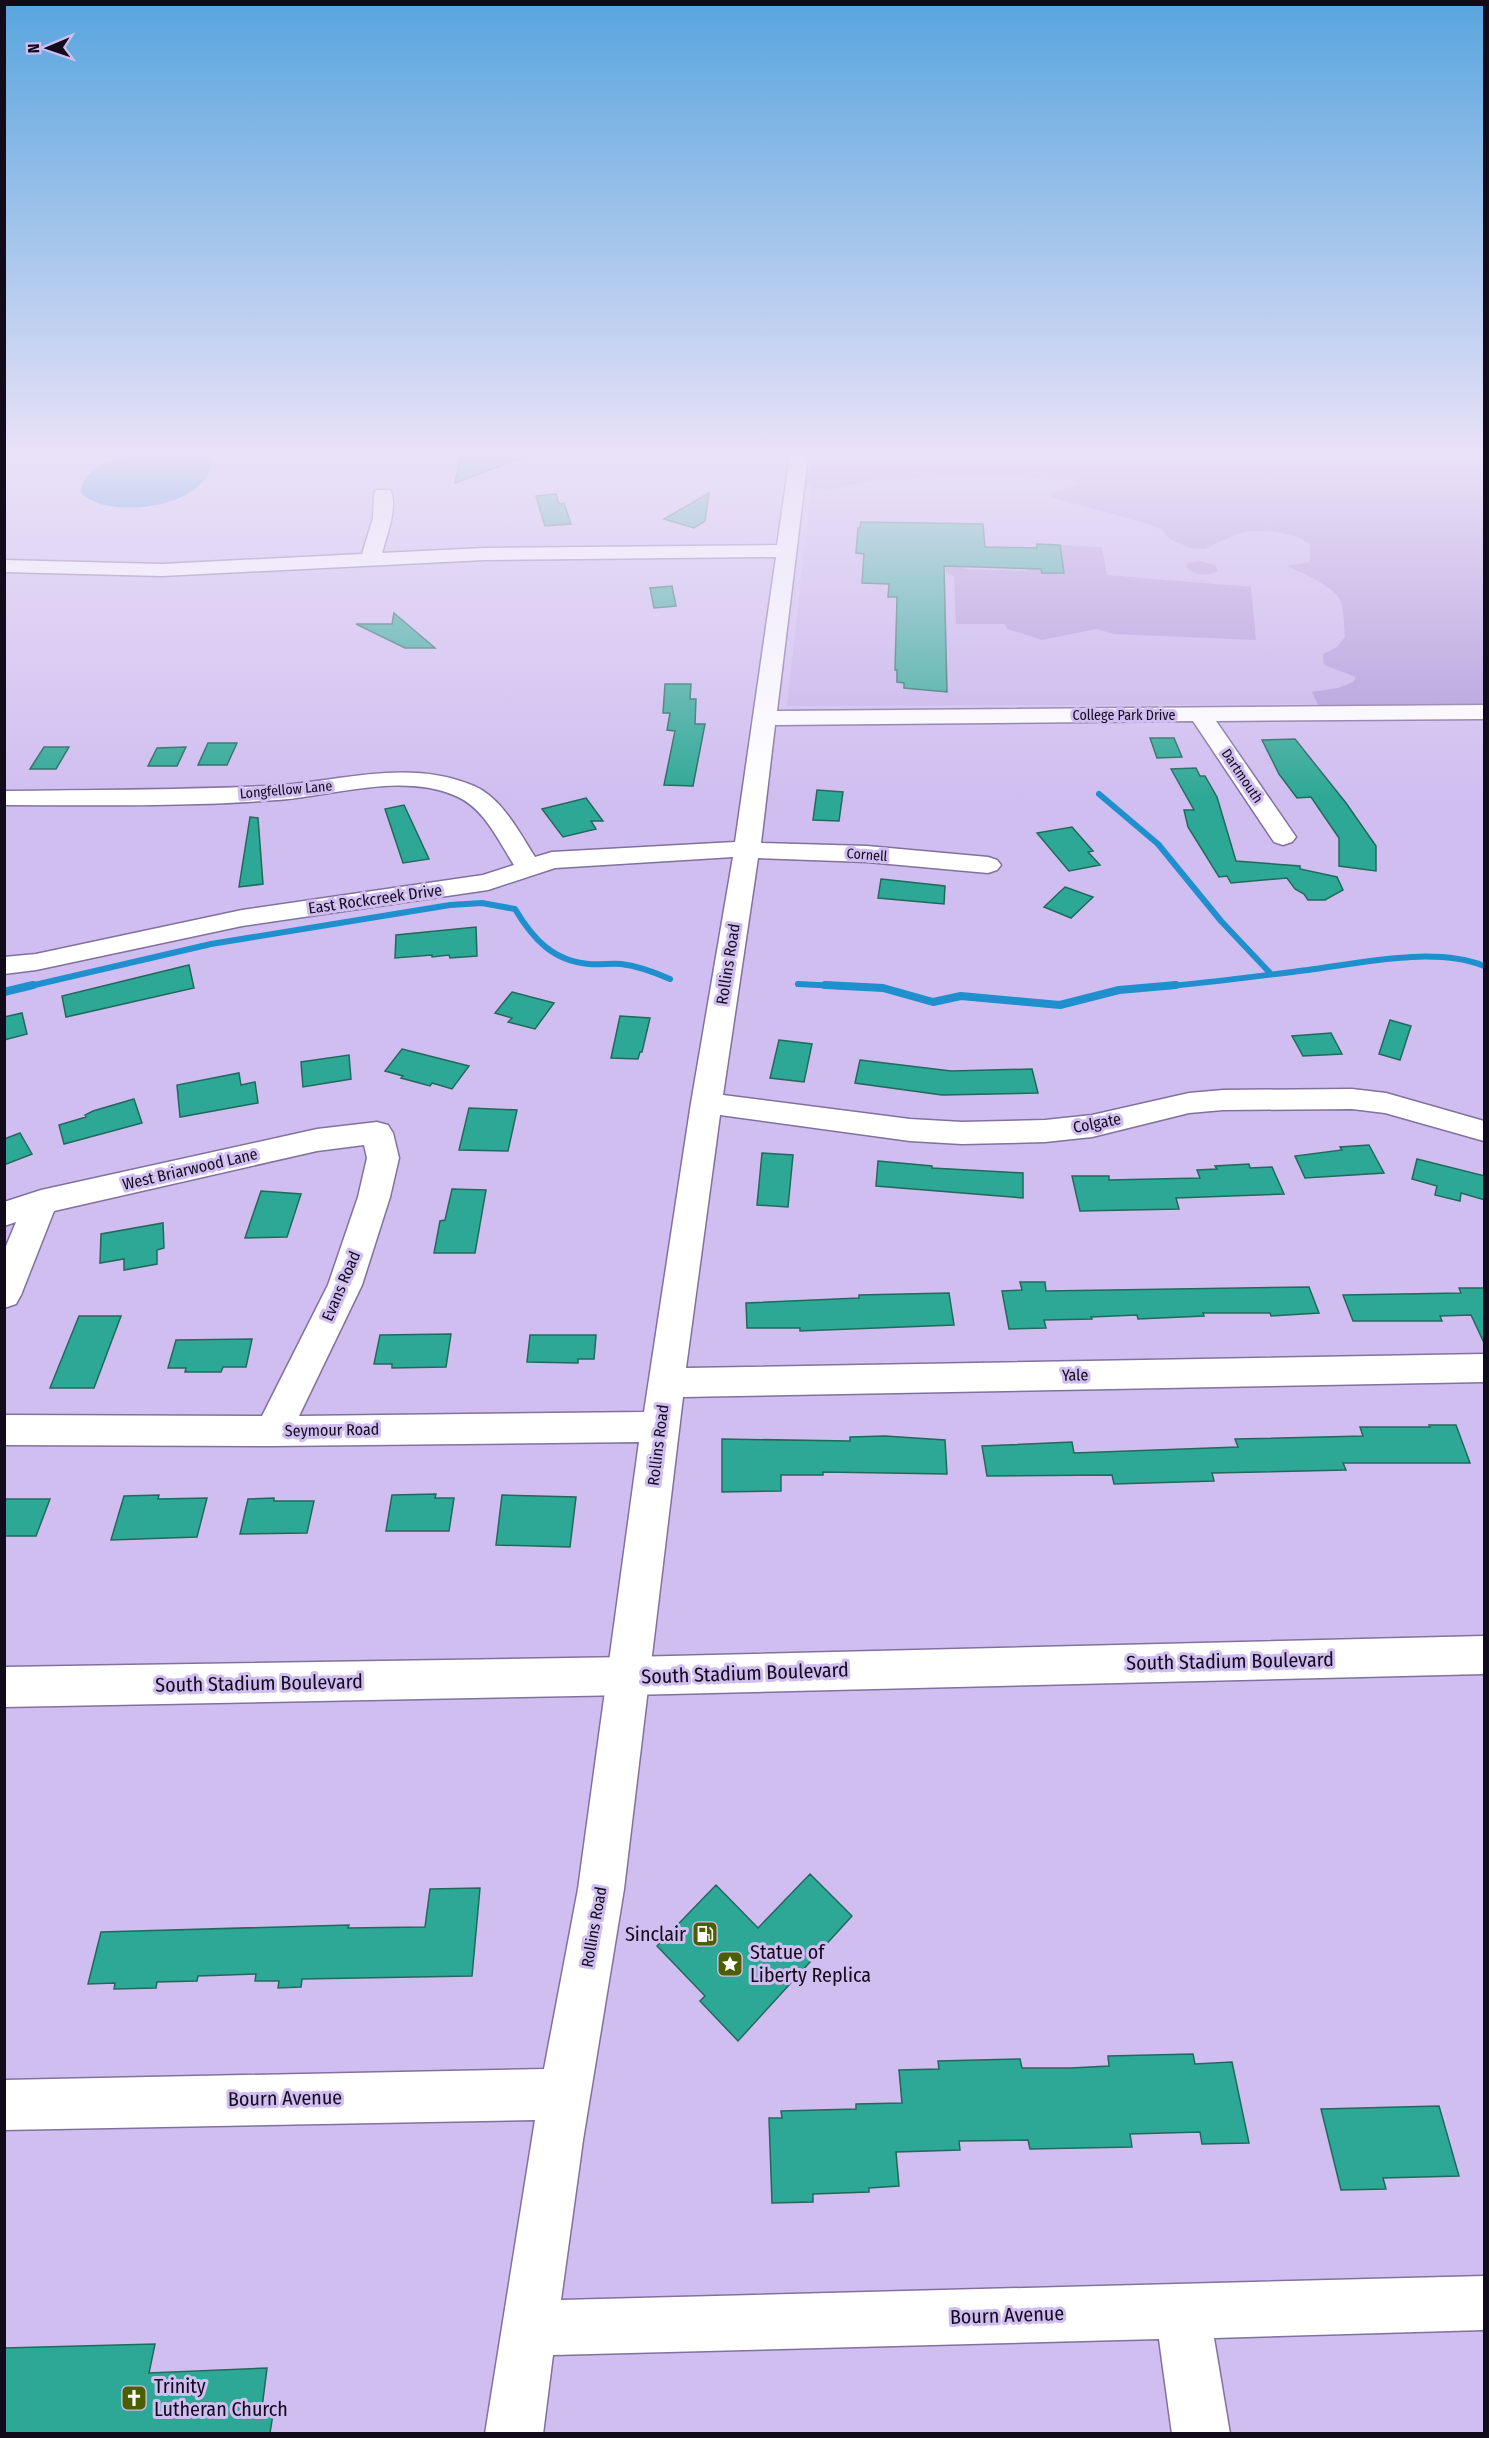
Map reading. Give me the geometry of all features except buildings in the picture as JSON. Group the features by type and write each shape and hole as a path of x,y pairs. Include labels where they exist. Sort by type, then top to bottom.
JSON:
{"street":[{"name":"Rollins Road","path":"514,2433 566,2094 601,1889 666,1383 706,1103 747,849 784,570"},
{"name":"College Park Drive","path":"764,718 1485,712"},
{"name":"Dartmouth","path":"1200,715 1283,837"},
{"name":"Longfellow Lane","path":"4,798 279,793 390,779 432,782 465,790 483,801 528,867"},
{"name":"East Rockcreek Drive","path":"4,966 36,962 242,918 488,882 552,860 715,849 747,849"},
{"name":"Cornell","path":"747,849 867,854 988,865"},
{"name":"Colgate","path":"706,1103 910,1130 962,1133 1045,1131 1092,1126 1189,1103 1223,1100 1352,1099 1386,1103 1485,1131"},
{"name":"West Briarwood Lane","path":"4,1214 41,1202 317,1140 377,1133"},
{"name":"Evans Road","path":"273,1431 345,1285 375,1197 383,1158 377,1133"},
{"path":"4,1295 41,1202"},
{"name":"Yale","path":"666,1383 1485,1368"},
{"name":"Seymour Road","path":"4,1430 273,1431 660,1427"},
{"name":"South Stadium Boulevard","path":"4,1687 628,1676 1485,1654"},
{"name":"Bourn Avenue","path":"4,2105 566,2094"},
{"name":"Bourn Avenue","path":"530,2328 1485,2303"},
{"path":"1182,2310 1201,2433"}],"shaded area":[{"path":"802,570 1345,570 1411,704 787,706"},
{"path":"946,570 1040,570 1041,573 1064,573 1064,570 1106,570 1107,575 1251,587 1256,640 1114,634 1096,629 1042,640 1007,629 1005,624 956,624 954,576"},
{"path":"1190,570 1218,571 1201,575"},
{"path":"1295,570 1484,570 1484,712 1322,713 1312,692 1338,688 1353,682 1356,677 1324,665 1323,654 1337,647 1345,637 1342,607 1340,600 1331,589"}],"waterway":[{"path":"1099,794 1158,844 1221,921 1271,974"},
{"path":"26,987 211,944 450,905 482,903 515,909 529,930 545,947 565,958 589,964 627,965 670,979"},
{"path":"1158,987 1397,958 1443,957 1484,966"},
{"path":"798,984 857,987"},
{"path":"4,992 33,985"},
{"path":"825,985 883,988 933,1002 961,996 1060,1005 1119,990 1176,985"}],"place":[{"name":"Sinclair","path":"705,1934"},
{"name":"Statue of Liberty Replica","path":"730,1964"},
{"name":"Trinity Lutheran Church","path":"134,2398"}]}
